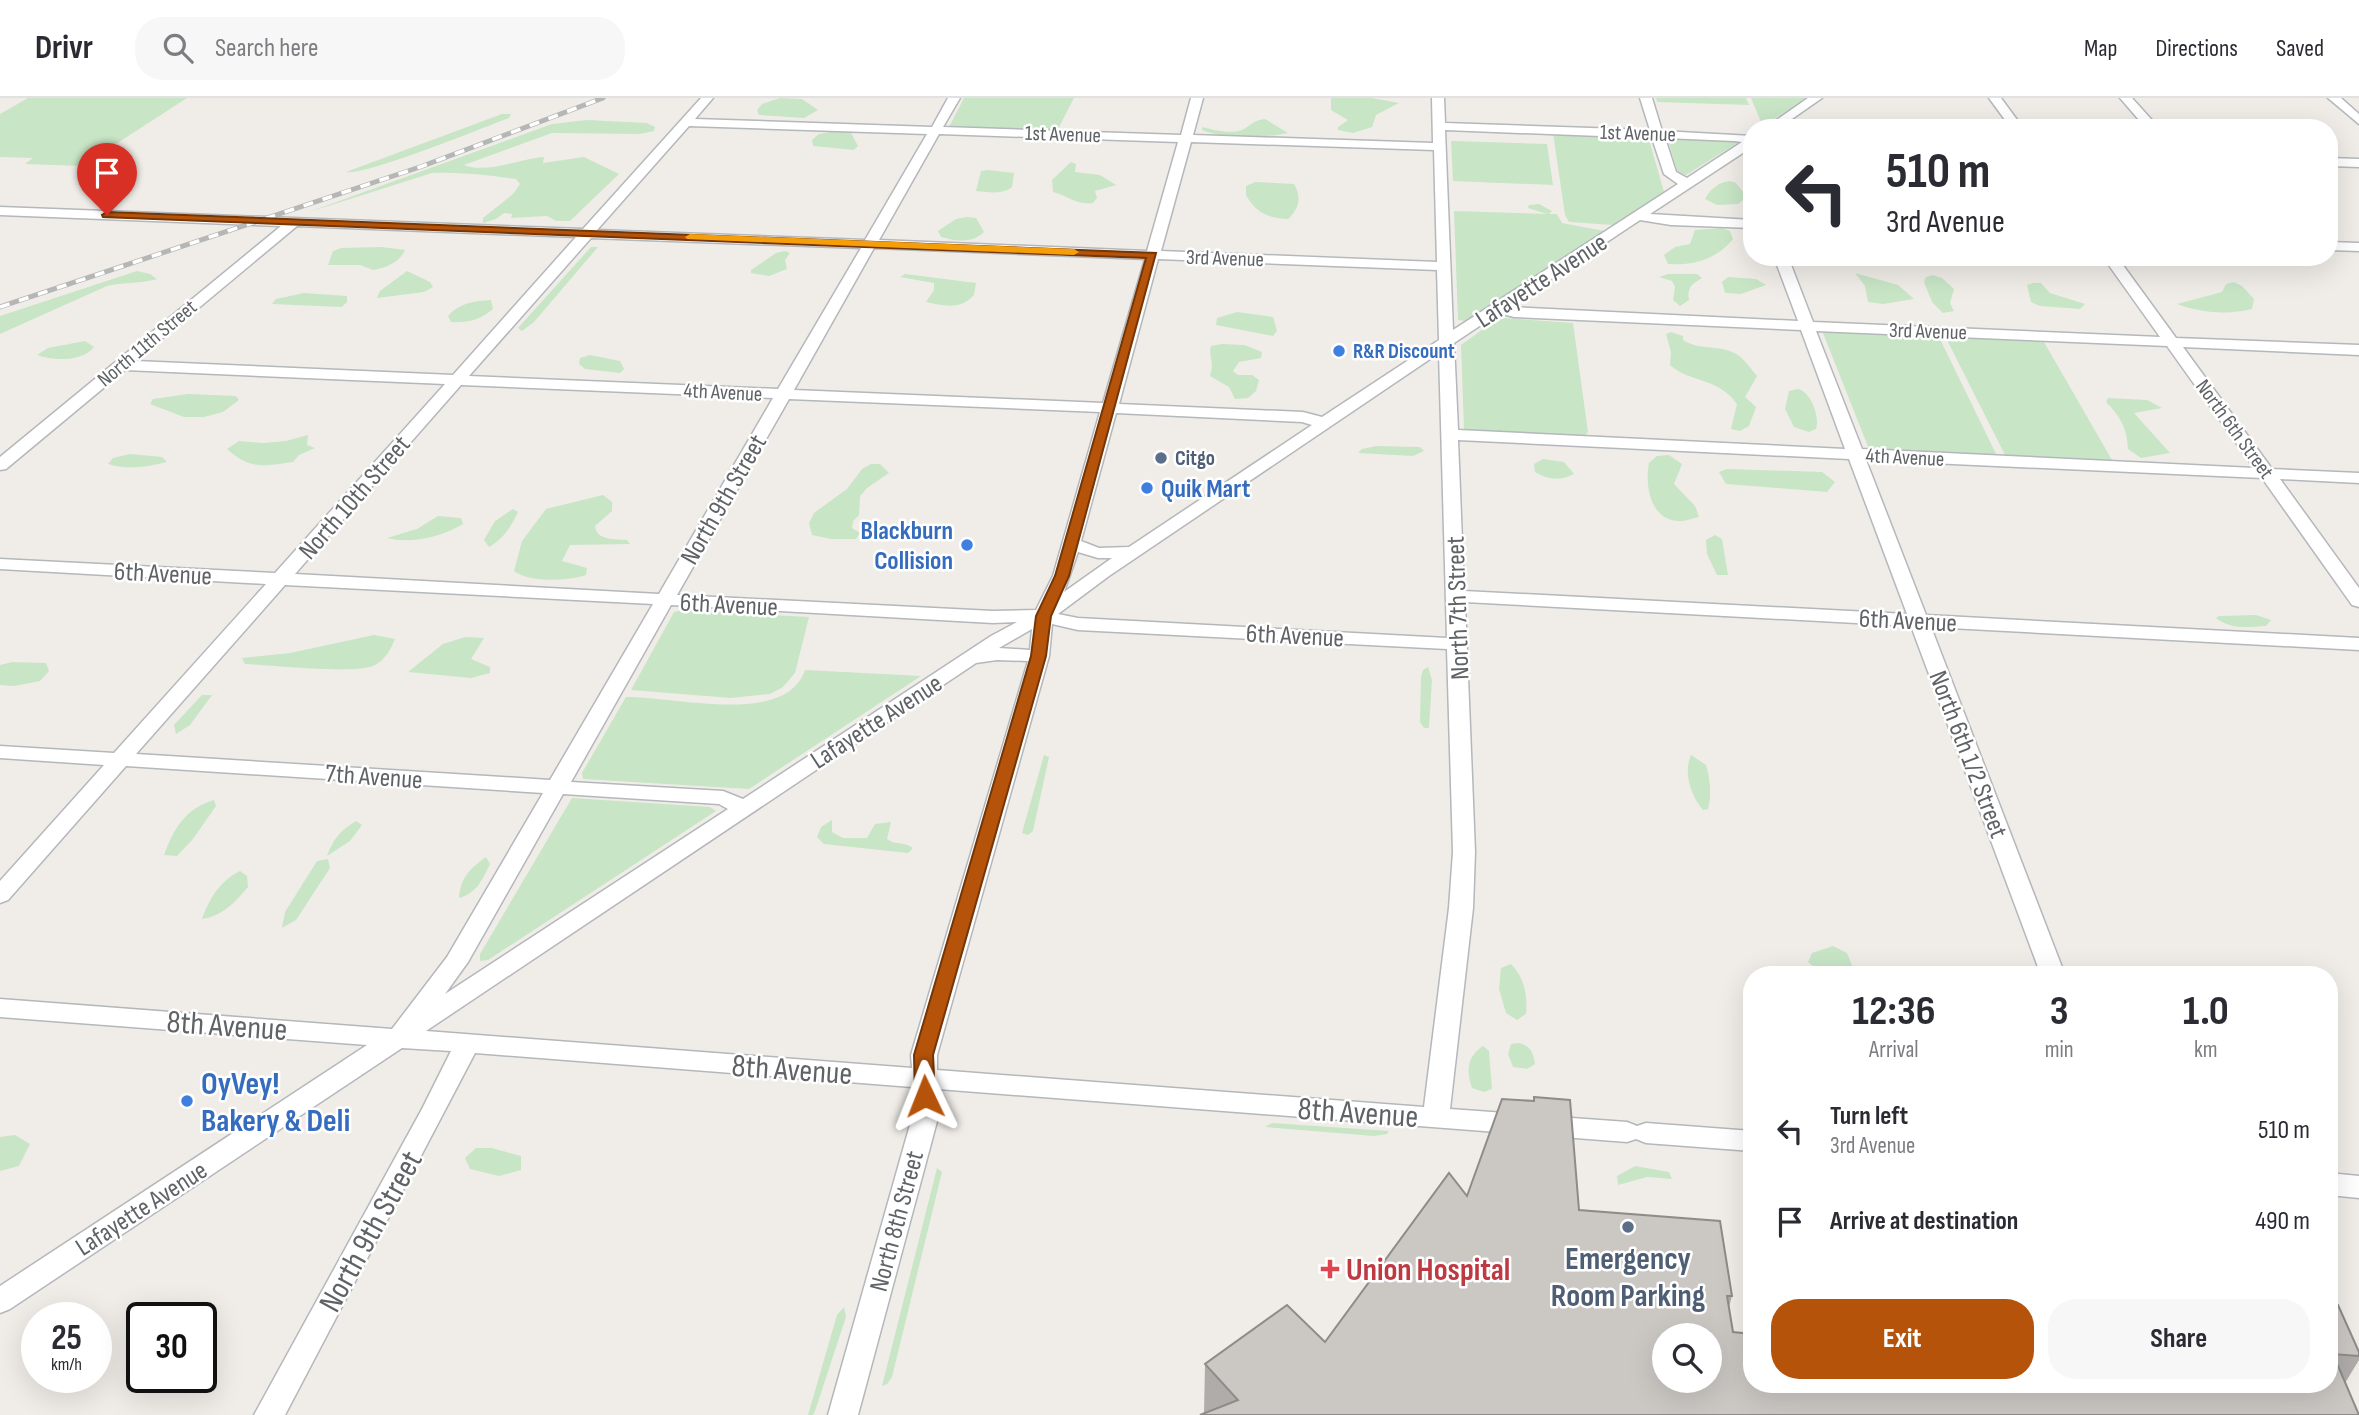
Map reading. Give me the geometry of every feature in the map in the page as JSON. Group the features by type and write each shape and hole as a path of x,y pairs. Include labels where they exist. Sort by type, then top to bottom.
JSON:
{"street":[{"name":"North 10th Street","path":"0,895 707,98"},
{"name":"North 9th Street","path":"398,1038 456,962 954,98"},
{"name":"North 8th Street","path":"843,1415 926,1114 923,1055 1039,656 1043,616 1062,576 1197,98"},
{"name":"North 7th Street","path":"1436,1118 1464,873 1457,596 1438,98"},
{"path":"1646,98 1670,174 1689,183"},
{"path":"1784,119 1816,98"},
{"path":"1995,98 2010,119"},
{"path":"2126,98 2145,119"},
{"path":"2334,98 2359,120"},
{"name":"1st Avenue","path":"686,122 1440,147"},
{"name":"1st Avenue","path":"1439,126 1743,138"},
{"name":"Lafayette Avenue","path":"0,1301 998,640 1043,616 1324,423 1743,146"},
{"path":"2338,162 2359,163"},
{"path":"0,220 7,211"},
{"name":"3rd Avenue","path":"7,211 1443,266"},
{"path":"1639,216 1671,221 1743,224"},
{"name":"North 11th Street","path":"0,465 294,222"},
{"path":"2338,246 2359,247"},
{"name":"North 6th 1/2 Street","path":"1785,266 2050,966"},
{"name":"North 6th Street","path":"2116,266 2359,601"},
{"name":"3rd Avenue","path":"1497,308 1514,313 2359,350"},
{"name":"4th Avenue","path":"121,365 1303,417 1324,423"},
{"name":"4th Avenue","path":"1451,435 2359,478"},
{"path":"1071,544 1098,553 1133,552"},
{"name":"6th Avenue","path":"0,564 993,617 1043,616 1078,624 1458,644"},
{"name":"6th Avenue","path":"1457,596 2359,644"},
{"path":"961,665 997,654 1039,656"},
{"name":"7th Avenue","path":"0,752 723,798 746,808"},
{"name":"8th Avenue","path":"0,1008 1743,1140"},
{"name":"North 9th Street","path":"269,1415 429,1121 467,1044"},
{"path":"2338,1185 2359,1187"}],"green space":[{"path":"28,98 187,98 82,166 25,164 33,158 0,157 0,114"},
{"path":"780,98 802,99 818,110 804,118 759,115 757,110 762,104"},
{"path":"964,98 1074,98 1057,131 949,127"},
{"path":"1331,98 1372,98 1399,103 1376,115 1372,127 1353,133 1338,130 1338,127 1348,120 1331,110"},
{"path":"1656,98 1746,98 1749,105 1657,102"},
{"path":"1751,98 1806,98 1774,119 1760,119"},
{"path":"502,114 511,114 509,118 398,159 375,167 346,172"},
{"path":"1265,119 1288,133 1245,137 1202,130 1202,127 1240,131"},
{"path":"587,120 647,123 655,127 654,131 640,134 552,133 464,165 483,168 534,158 544,157 543,163 584,157 619,174 570,221 556,221 547,216 511,218 512,214 504,213 483,223 483,218 513,194 520,184 516,179 453,173 432,173 306,213 552,124"},
{"path":"850,131 858,146 854,150 813,146 812,140 819,134"},
{"path":"1553,133 1648,136 1664,192 1613,225 1569,222 1565,215"},
{"path":"1667,137 1742,140 1686,175 1678,173"},
{"path":"1451,141 1547,144 1553,185 1453,181"},
{"path":"1071,162 1076,164 1075,172 1100,175 1116,185 1095,191 1097,198 1093,203 1077,201 1053,192 1052,180"},
{"path":"981,171 1014,173 1012,187 999,192 976,191"},
{"path":"1730,181 1736,183 1743,192 1743,200 1738,204 1717,205 1705,199 1715,187"},
{"path":"1255,182 1294,184 1298,203 1288,219 1269,216 1254,206 1246,195 1246,186"},
{"path":"1539,204 1552,211 1549,214 1557,214 1562,223 1605,231 1466,321 1458,320 1454,211 1547,214 1528,208 1529,205"},
{"path":"976,218 984,232 969,240 941,237 938,231 956,219"},
{"path":"1721,228 1730,231 1733,239 1720,252 1704,260 1668,264 1664,255 1675,247 1690,244 1695,230"},
{"path":"382,247 405,250 388,266 373,270 360,265 328,265 333,251 341,248"},
{"path":"591,247 598,247 534,322 522,331 518,328"},
{"path":"776,253 790,253 785,260 787,269 769,276 751,273 751,270"},
{"path":"137,271 157,279 107,286 0,334 0,316"},
{"path":"407,271 430,282 433,287 424,292 377,298 380,291"},
{"path":"1855,273 1898,285 1914,299 1883,304 1868,302 1865,286"},
{"path":"905,274 976,283 974,295 958,305 926,302 934,290 934,283 900,277"},
{"path":"1668,274 1697,274 1702,278 1691,286 1689,300 1680,306 1673,300 1675,287 1672,281 1659,277"},
{"path":"1933,275 1942,278 1954,289 1950,303 1954,311 1943,313 1932,302 1924,282 1926,277"},
{"path":"1728,277 1756,279 1766,285 1741,294 1725,293 1722,282"},
{"path":"2234,282 2242,286 2254,299 2252,309 2214,312 2177,304 2222,292 2226,284"},
{"path":"2041,283 2050,293 2085,304 2080,309 2040,306 2031,302 2027,285"},
{"path":"304,293 347,296 347,302 342,307 272,304 276,299"},
{"path":"491,300 493,309 478,318 451,322 448,316 467,304"},
{"path":"1237,312 1273,317 1277,331 1273,336 1216,325 1217,318"},
{"path":"1497,319 1573,323 1588,432 1585,436 1464,429 1461,345"},
{"path":"1671,332 1683,336 1683,340 1689,343 1732,352 1748,365 1757,376 1745,397 1756,407 1749,426 1740,431 1731,429 1737,404 1729,395 1670,365 1671,352 1666,334"},
{"path":"1823,333 1939,337 1997,456 1869,449"},
{"path":"1946,338 2044,342 2112,460 2005,455"},
{"path":"85,341 94,347 75,358 59,359 37,355 48,348"},
{"path":"1244,345 1262,352 1261,358 1239,362 1233,371 1238,375 1252,375 1259,380 1256,391 1248,398 1235,399 1229,387 1210,376 1211,346"},
{"path":"590,355 620,361 624,369 620,373 585,369 579,364 580,358"},
{"path":"1798,389 1807,395 1815,412 1816,429 1809,432 1794,427 1785,409 1789,391"},
{"path":"188,394 236,396 239,400 223,412 204,417 184,417 150,404 153,399"},
{"path":"2108,398 2147,400 2162,408 2134,413 2170,453 2141,458 2128,449 2124,429 2119,417 2106,402"},
{"path":"308,435 307,445 315,448 299,455 293,462 258,465 235,456 227,449 239,441 286,441"},
{"path":"1376,446 1420,447 1424,451 1413,456 1358,453 1362,449"},
{"path":"130,454 162,457 167,462 138,467 108,464 113,458"},
{"path":"1669,455 1682,464 1674,484 1695,506 1699,517 1677,521 1668,519 1660,514 1651,499 1649,463 1657,456"},
{"path":"1543,459 1564,462 1574,474 1559,479 1540,475 1535,472 1534,464"},
{"path":"871,464 880,464 889,473 860,496 859,515 853,521 852,528 860,533 856,539 831,539 812,535 809,523 814,513 847,489 862,469"},
{"path":"1727,469 1822,472 1835,482 1827,492 1726,484 1719,472"},
{"path":"603,495 612,502 612,511 595,526 596,531 603,537 627,540 630,544 570,545 562,561 587,568 586,575 578,577 539,579 514,571 522,541 546,509"},
{"path":"513,509 518,512 509,528 489,547 484,540 495,521"},
{"path":"438,516 461,518 463,524 426,538 387,538 417,529"},
{"path":"1715,535 1722,539 1728,575 1717,575 1707,554 1706,540"},
{"path":"683,610 809,617 795,673 783,687 770,694 731,698 631,690 674,612"},
{"path":"2256,615 2271,620 2266,626 2240,627 2216,618 2219,616"},
{"path":"374,635 395,639 382,660 365,668 245,664 242,658 290,653"},
{"path":"465,637 484,638 471,659 490,667 490,673 471,678 408,672 443,644"},
{"path":"12,662 46,663 49,671 40,681 14,686 0,685 0,665"},
{"path":"1428,667 1432,680 1429,728 1424,728 1420,722 1421,677 1423,670"},
{"path":"805,670 921,676 749,789 583,779 582,773 626,697 698,703 752,703 776,698 794,687"},
{"path":"202,695 212,695 190,725 176,734 174,725"},
{"path":"1044,755 1049,757 1033,831 1028,835 1022,833"},
{"path":"1691,755 1706,765 1710,787 1708,809 1703,810 1692,791 1688,777"},
{"path":"572,798 710,807 716,811 488,960 480,961 480,954"},
{"path":"214,800 216,806 193,839 177,856 164,855 172,836 188,814"},
{"path":"832,820 832,832 843,838 867,838 875,824 891,822 887,839 913,848 908,853 824,844 817,837 821,827"},
{"path":"356,821 362,825 350,841 327,856 338,836"},
{"path":"486,857 490,864 481,880 475,889 459,898 461,885 467,874"},
{"path":"328,859 330,868 296,920 282,928 285,912 317,861"},
{"path":"240,871 247,876 248,887 222,912 202,919 216,891"},
{"path":"1833,946 1847,953 1852,966 1813,966 1808,962 1812,953"},
{"path":"1511,964 1522,981 1526,1000 1526,1014 1517,1020 1506,1013 1499,989 1501,968"},
{"path":"1519,1043 1529,1048 1533,1056 1535,1064 1527,1069 1513,1067 1508,1054 1511,1044"},
{"path":"1483,1046 1489,1051 1492,1089 1484,1092 1472,1088 1469,1075 1471,1059"},
{"path":"1272,1123 1389,1131 1387,1134 1374,1136 1265,1127"},
{"path":"15,1135 30,1144 19,1166 0,1171 0,1137"},
{"path":"476,1148 492,1148 521,1156 521,1170 499,1176 470,1169 465,1158"},
{"path":"1635,1166 1669,1172 1672,1179 1647,1177 1618,1185 1617,1176"},
{"path":"937,1168 942,1172 892,1377 882,1386"},
{"path":"844,1307 846,1317 815,1411 813,1415 808,1415 837,1315"}],"building":[{"name":"Union Hospital","path":"1534,1097 1570,1100 1579,1210 1720,1221 1732,1296 1727,1296 1733,1332 1743,1333 1743,1393 2338,1393 2338,1366 2359,1415 1200,1415 1238,1400 1205,1364 1287,1305 1325,1342 1449,1173 1467,1196 1502,1099 1534,1101"},
{"name":"Union Hospital","path":"2338,1305 2359,1356 2338,1354"}],"railway":[{"path":"0,307 420,167 603,98"}],"slow traffic":[{"path":"690,237 1074,252"}],"place":[{"name":"R&R Discount","path":"1339,351"},
{"name":"Citgo","path":"1161,458"},
{"name":"Quik Mart","path":"1147,488"},
{"name":"Blackburn Collision","path":"967,545"},
{"name":"OyVey! Bakery & Deli","path":"187,1101"},
{"name":"Emergency Room Parking","path":"1628,1227"},
{"name":"Union Hospital","path":"1330,1269"}],"route":[{"path":"107,215 1153,255 1062,576 1043,616 1039,656 923,1055 925,1096"}]}
